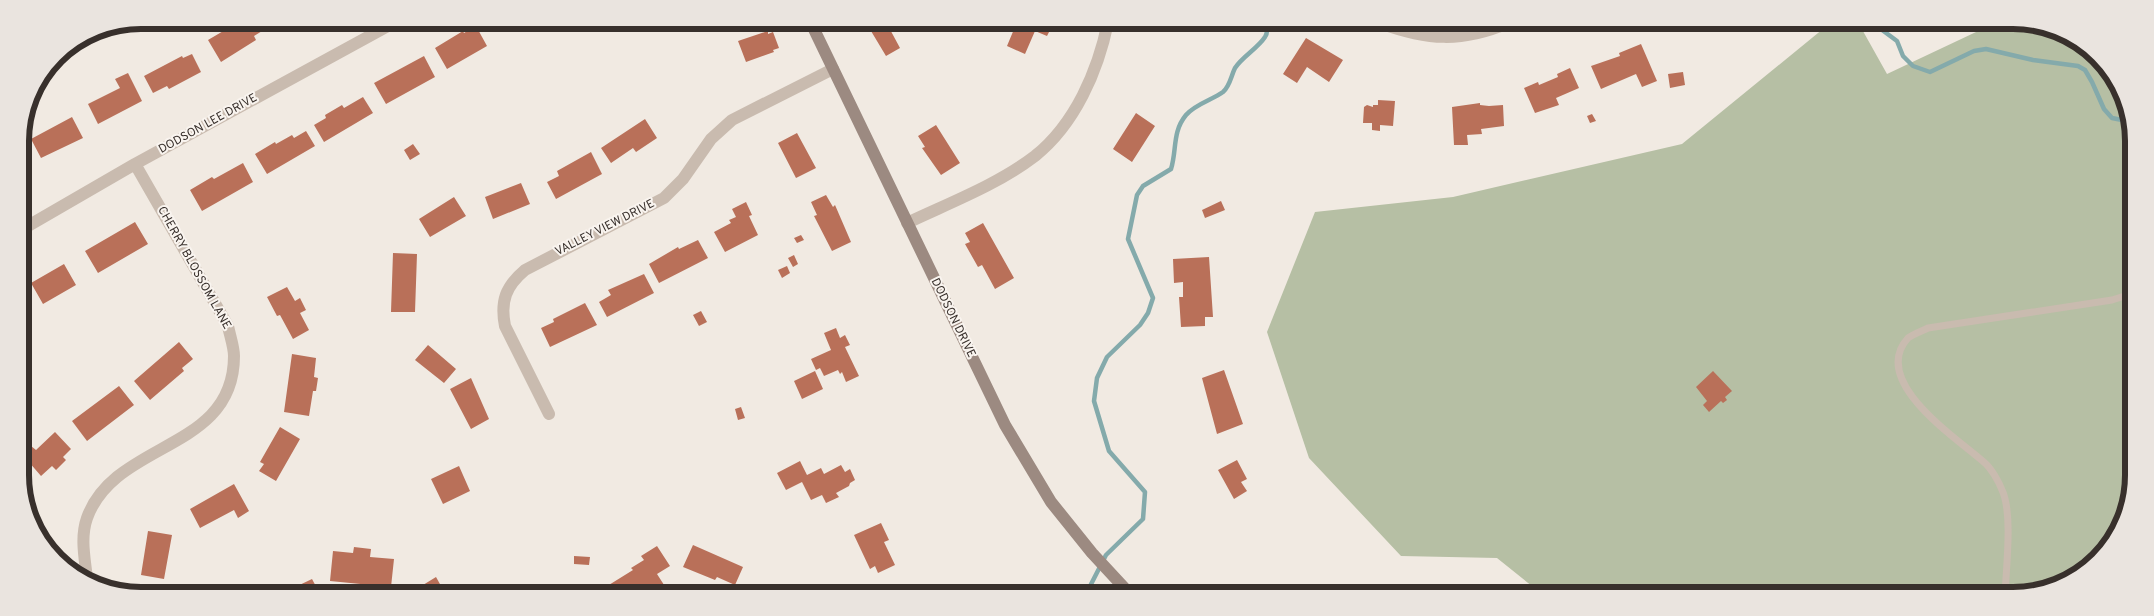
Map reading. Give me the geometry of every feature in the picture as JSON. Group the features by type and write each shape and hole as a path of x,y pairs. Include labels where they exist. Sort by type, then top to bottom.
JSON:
{"street":[{"name":"DODSON LEE DRIVE","path":"29,225 135,164 381,29"},
{"name":"DODSON DRIVE","path":"814,29 1011,436 1051,502 1092,553 1124,587"},
{"path":"907,223 993,182 1035,156 1078,106 1096,68 1106,29"},
{"path":"1397,29 1411,34 1449,38 1493,29"},
{"name":"VALLEY VIEW DRIVE","path":"549,414 505,326 502,312 504,295 512,281 525,270 664,198 683,179 711,139 732,120 833,69"},
{"name":"CHERRY BLOSSOM LANE","path":"86,573 83,539 87,519 96,500 121,473 204,424 220,406 231,383 234,355 228,326 135,164"}],"lane":[{"path":"2005,587 2008,514 2003,490 1987,465 1939,427 1908,390 1900,373 1898,362 1901,349 1909,337 1928,328 2112,300 2125,296"}],"green space":[{"path":"1823,29 1862,29 1887,74 1982,29 2028,30 2049,35 2063,40 2076,48 2098,67 2114,91 2123,119 2125,140 2125,476 2124,490 2117,518 2106,538 2087,560 2056,579 2021,587 1533,587 1497,558 1401,556 1309,458 1267,332 1315,212 1453,197 1682,144"}],"building":[{"path":"265,29 254,36 256,40 221,62 208,40 225,30"},
{"path":"471,29 478,29 487,46 447,69 435,48 463,31 464,33"},
{"path":"870,29 890,29 900,48 886,56"},
{"path":"1014,29 1050,29 1047,36 1035,31 1025,54 1007,46"},
{"path":"768,31 768,34 773,32 779,48 773,50 774,52 746,62 738,41"},
{"path":"1306,38 1343,60 1329,82 1307,67 1297,83 1283,74"},
{"path":"1641,44 1657,81 1642,87 1636,74 1601,89 1591,66 1620,56 1619,53"},
{"path":"192,54 201,72 169,89 167,86 153,93 144,76 182,56 183,58"},
{"path":"424,56 435,77 386,104 374,83"},
{"path":"1570,68 1579,88 1556,98 1559,105 1535,113 1524,88 1538,82 1539,85 1558,77 1557,74"},
{"path":"1683,72 1685,85 1670,88 1668,74"},
{"path":"128,73 142,101 98,124 88,104 120,88 115,79"},
{"path":"363,97 373,113 324,142 314,125 326,118 325,115 342,105 344,108"},
{"path":"1378,100 1395,101 1393,126 1380,125 1380,131 1372,130 1372,123 1363,123 1364,107 1367,105 1373,107 1373,105 1378,105"},
{"path":"1480,103 1480,105 1489,106 1503,105 1504,126 1481,129 1482,134 1467,135 1468,145 1454,145 1452,107"},
{"path":"1136,113 1155,126 1132,162 1113,149"},
{"path":"1592,114 1596,121 1590,123 1587,116"},
{"path":"72,117 83,138 41,158 31,139"},
{"path":"645,119 657,138 636,152 633,148 611,163 601,148"},
{"path":"936,125 960,163 941,175 922,148 925,147 918,136"},
{"path":"306,131 315,146 267,174 255,154 275,142 276,144 292,135 294,138"},
{"path":"797,133 816,168 796,178 778,143"},
{"path":"413,144 420,154 410,160 404,150"},
{"path":"591,152 602,174 556,199 547,182 559,176 557,171"},
{"path":"243,163 253,182 202,211 190,190 212,177 214,179"},
{"path":"521,183 530,204 493,219 485,197"},
{"path":"826,195 833,207 835,205 851,242 832,251 814,216 817,215 811,202"},
{"path":"454,197 466,216 430,237 419,219"},
{"path":"1221,201 1225,210 1205,218 1202,210"},
{"path":"746,202 752,215 749,216 758,235 725,252 714,232 731,223 729,220 736,217 732,209"},
{"path":"135,222 148,244 98,273 85,251"},
{"path":"983,223 1014,278 995,289 982,265 978,267 965,244 970,242 965,233"},
{"path":"801,235 804,240 797,243 794,238"},
{"path":"698,240 708,258 659,283 649,264 678,247 679,249"},
{"path":"393,253 417,254 415,312 391,312"},
{"path":"794,255 798,264 793,267 788,258"},
{"path":"1209,257 1213,317 1205,317 1205,326 1181,327 1179,297 1183,297 1183,282 1174,283 1173,259"},
{"path":"64,264 76,285 43,304 31,283"},
{"path":"787,266 790,273 782,278 778,270"},
{"path":"644,274 654,293 607,317 599,302 611,295 608,290"},
{"path":"287,287 295,301 300,298 306,310 300,313 309,330 293,339 280,315 277,316 267,297"},
{"path":"585,303 597,325 550,347 541,328 554,322 553,319"},
{"path":"701,311 707,322 699,326 693,315"},
{"path":"836,328 840,338 845,335 850,345 845,347 859,376 846,382 842,372 840,374 838,370 824,376 820,368 816,370 811,359 831,350 824,333"},
{"path":"179,342 193,359 182,368 184,371 150,400 134,381"},
{"path":"428,345 456,369 444,383 415,360"},
{"path":"292,354 316,358 314,377 318,378 316,391 313,391 309,416 284,412"},
{"path":"1224,370 1243,424 1217,434 1202,378"},
{"path":"815,371 823,389 802,399 794,381"},
{"path":"1713,371 1732,391 1725,397 1727,400 1723,403 1721,401 1709,412 1703,405 1707,401 1696,387"},
{"path":"471,378 489,419 471,429 450,389"},
{"path":"119,386 134,405 87,441 72,421"},
{"path":"741,407 745,418 738,420 735,409"},
{"path":"280,427 300,439 276,481 259,471 264,464 260,462"},
{"path":"55,432 71,449 63,457 66,460 56,470 52,466 41,476 29,462 29,448 31,446 36,450"},
{"path":"1237,460 1247,479 1241,482 1247,491 1234,499 1218,470"},
{"path":"800,461 807,475 821,468 824,474 841,465 845,472 850,469 855,480 849,486 836,493 839,497 826,503 822,495 811,500 802,482 786,490 777,473"},
{"path":"459,466 470,491 443,504 431,479"},
{"path":"234,484 249,511 238,518 234,510 200,528 190,509"},
{"path":"881,523 889,540 884,542 895,565 878,573 875,566 870,569 854,535"},
{"path":"148,531 172,535 164,579 141,575"},
{"path":"693,545 743,567 735,585 717,577 715,580 683,567"},
{"path":"657,546 670,566 657,574 665,587 606,587 633,570 631,568 644,560 641,556"},
{"path":"354,547 371,549 370,557 394,559 391,587 330,581 333,551 353,553"},
{"path":"574,556 590,557 589,565 574,564"},
{"path":"436,577 442,587 420,587"},
{"path":"312,579 316,587 295,587"}],"waterway":[{"path":"1090,587 1106,555 1143,519 1145,492 1109,451 1094,401 1097,378 1107,357 1140,325 1148,313 1153,298 1128,239 1137,195 1143,186 1171,169 1177,135 1186,115 1194,108 1225,90 1235,68 1262,41 1266,35 1267,29"},
{"path":"1881,29 1897,41 1903,56 1913,66 1930,72 1974,51 1986,49 2033,60 2078,66 2085,70 2104,109 2112,118 2123,120"}]}
